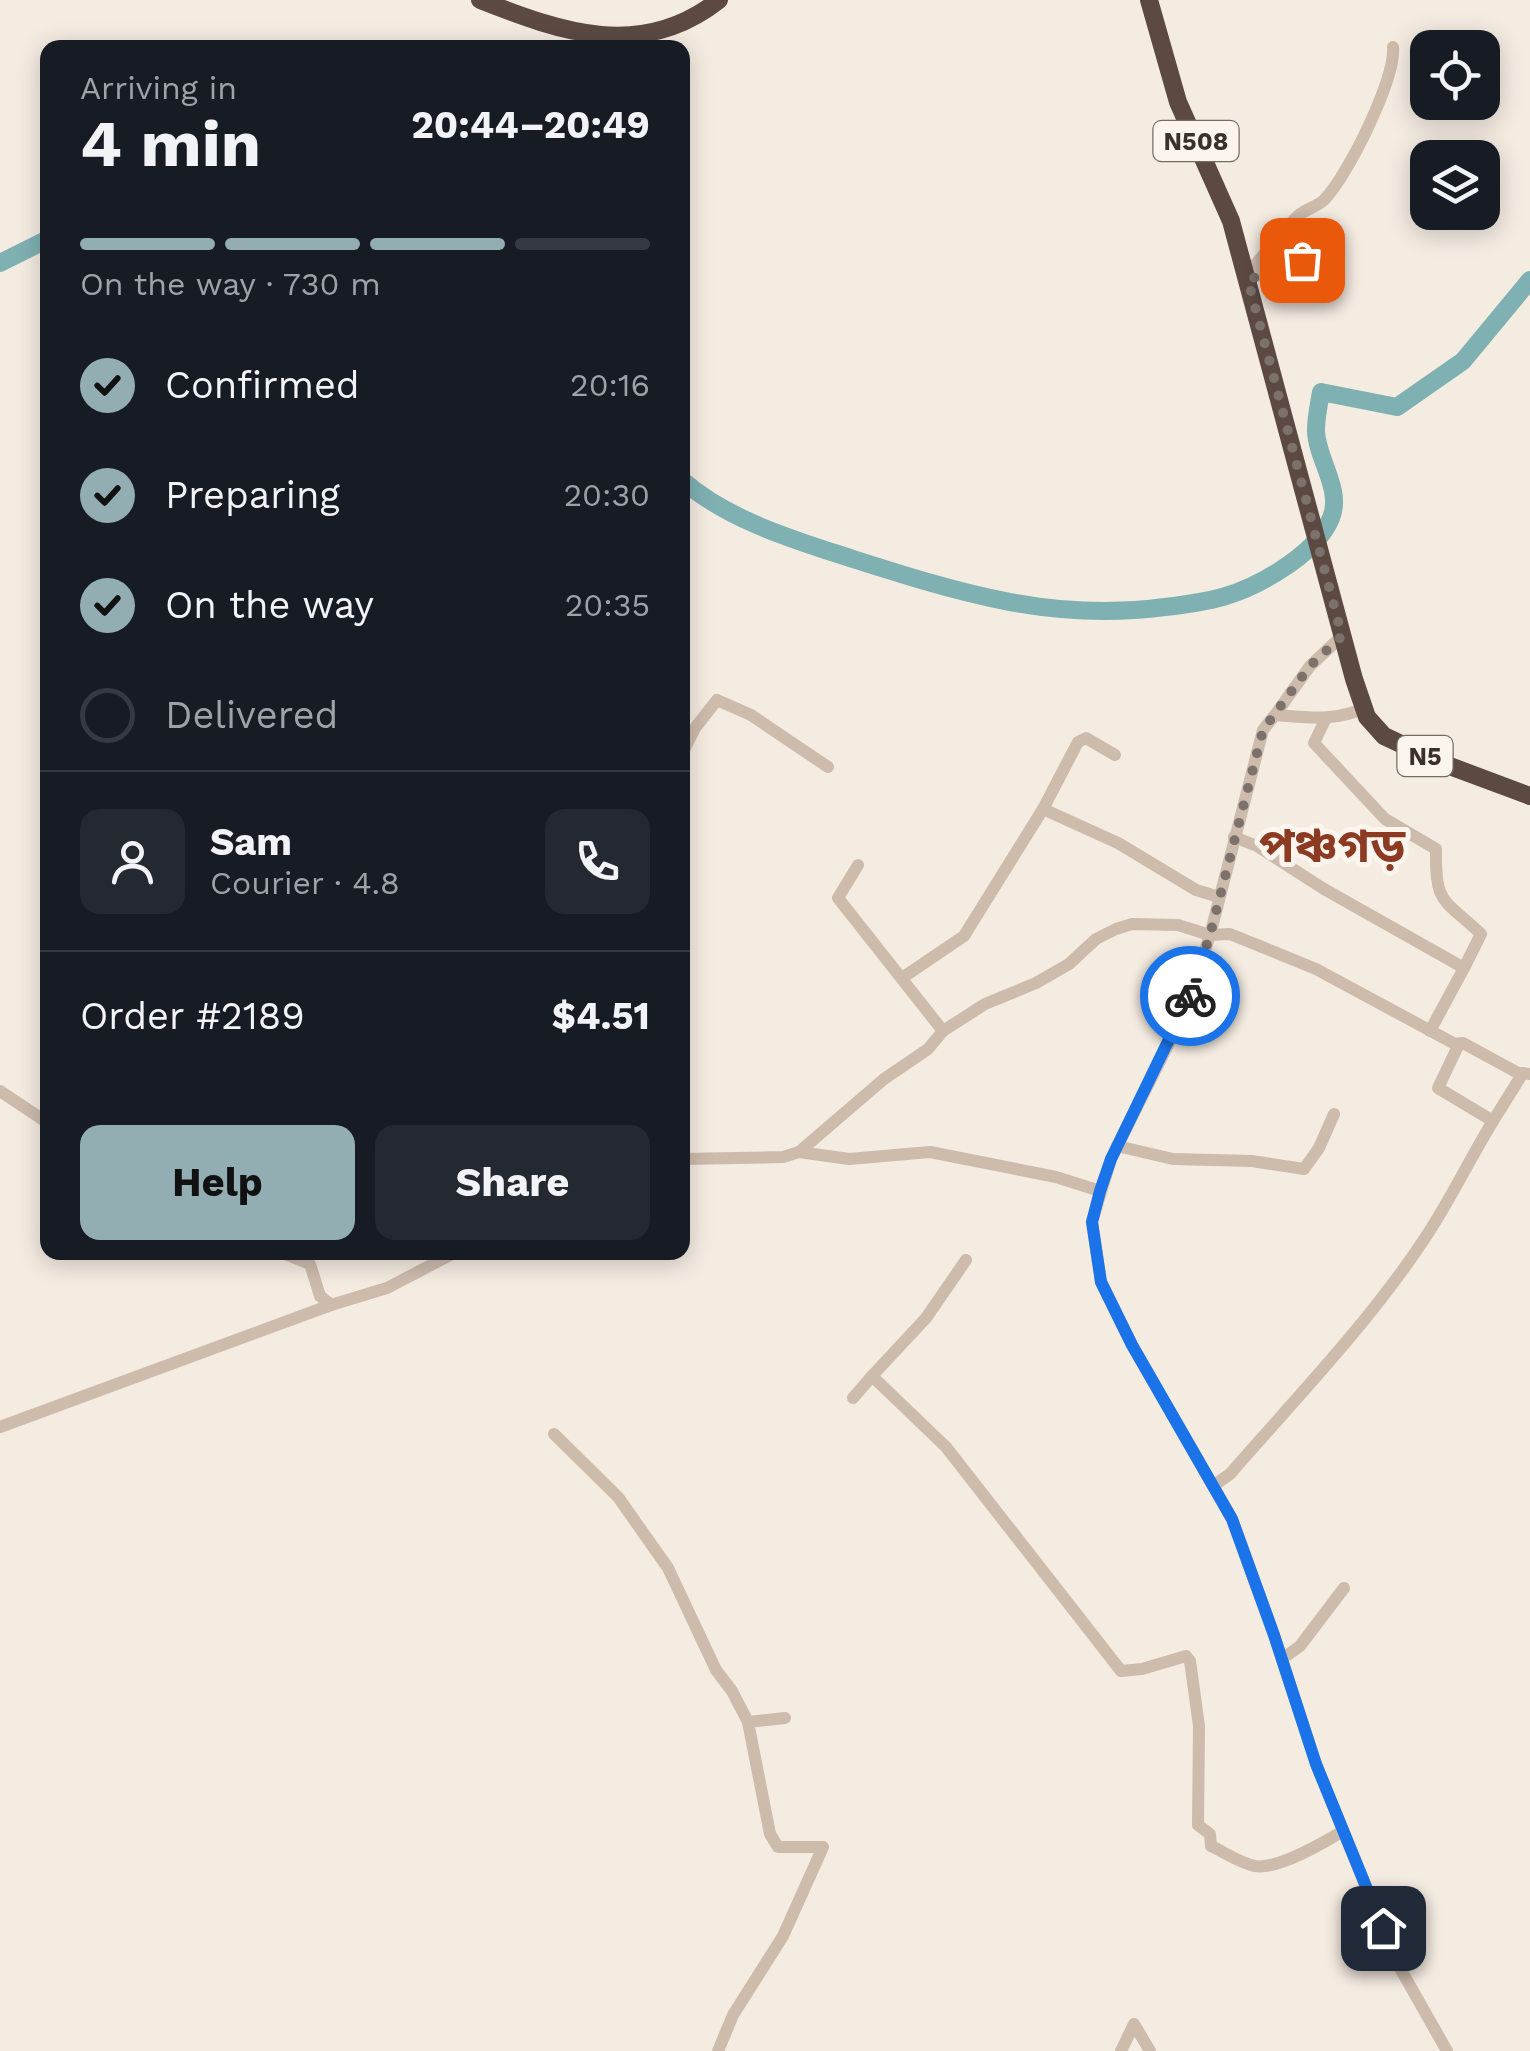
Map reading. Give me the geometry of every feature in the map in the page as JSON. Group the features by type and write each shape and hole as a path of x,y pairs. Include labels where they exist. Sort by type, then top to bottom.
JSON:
{"highway":[{"path":"480,0 548,26 600,40"},
{"path":"615,40 664,28 719,0"},
{"name":"N508","path":"1156,2 1178,102 1221,193 1248,277 1354,678"},
{"name":"N5","path":"1354,678 1371,724 1391,742 1530,796"}],"street":[{"path":"1248,277 1299,214 1323,201 1334,184 1380,100 1394,59 1393,47"},
{"path":"1248,277 1323,252"},
{"path":"1342,636 1310,666 1263,730 1210,935 1186,1009 1117,1146 1092,1222 1101,1282 1132,1345 1232,1519 1343,1831 1396,1961 1447,2051"},
{"path":"690,737 716,700 751,715 828,767"},
{"path":"1275,715 1326,718 1348,716 1364,708"},
{"path":"1326,718 1314,743 1385,819 1436,848 1436,890 1481,934 1430,1031"},
{"path":"902,978 964,936 1043,809 1078,742 1086,738 1116,754"},
{"path":"1043,809 1118,842 1196,890 1219,897"},
{"path":"1234,837 1257,846 1324,889 1464,968"},
{"path":"858,865 838,898 943,1031"},
{"path":"690,1159 783,1157 798,1152 884,1079 928,1049 943,1031 996,999 1036,983 1068,964 1096,939 1132,924 1178,925 1210,935 1230,934 1316,969 1430,1031 1526,1073 1394,1282 1338,1352 1230,1474 1214,1486"},
{"path":"1460,1044 1438,1088 1493,1121"},
{"path":"0,1091 40,1118"},
{"path":"1117,1146 1173,1159 1252,1162 1304,1169 1319,1148 1334,1114"},
{"path":"798,1152 849,1160 930,1152 1056,1177 1100,1191"},
{"path":"300,1260 310,1264 320,1296 331,1305"},
{"path":"0,1427 387,1288 441,1260"},
{"path":"853,1398 926,1318 966,1260"},
{"path":"872,1376 946,1447 1121,1671 1186,1656 1190,1661 1198,1726 1198,1826 1210,1834 1211,1846 1256,1866 1270,1865 1313,1849 1343,1831"},
{"path":"554,1434 618,1497 668,1568 716,1670 748,1722 770,1834 778,1847 823,1847 783,1936 733,2015 718,2051"},
{"path":"1282,1659 1300,1646 1344,1588"},
{"path":"748,1722 785,1718"},
{"path":"1120,2051 1134,2024 1150,2051"}],"waterway":[{"path":"0,263 40,243"},
{"path":"690,486 720,507 763,528 969,593 1084,611 1124,611 1211,600 1238,592 1279,571 1309,548 1327,526 1334,496 1317,441 1321,392 1397,407 1463,361 1530,280"}],"way so far":[{"path":"1190,996 1210,935 1263,730 1310,666 1342,636 1248,280 1302,260"}],"district":[{"name":"পঞ্চগড়","path":"1332,845"}],"route":[{"path":"1190,996 1111,1159 1100,1191 1092,1222 1101,1282 1132,1345 1232,1519 1316,1764 1383,1928"}]}
